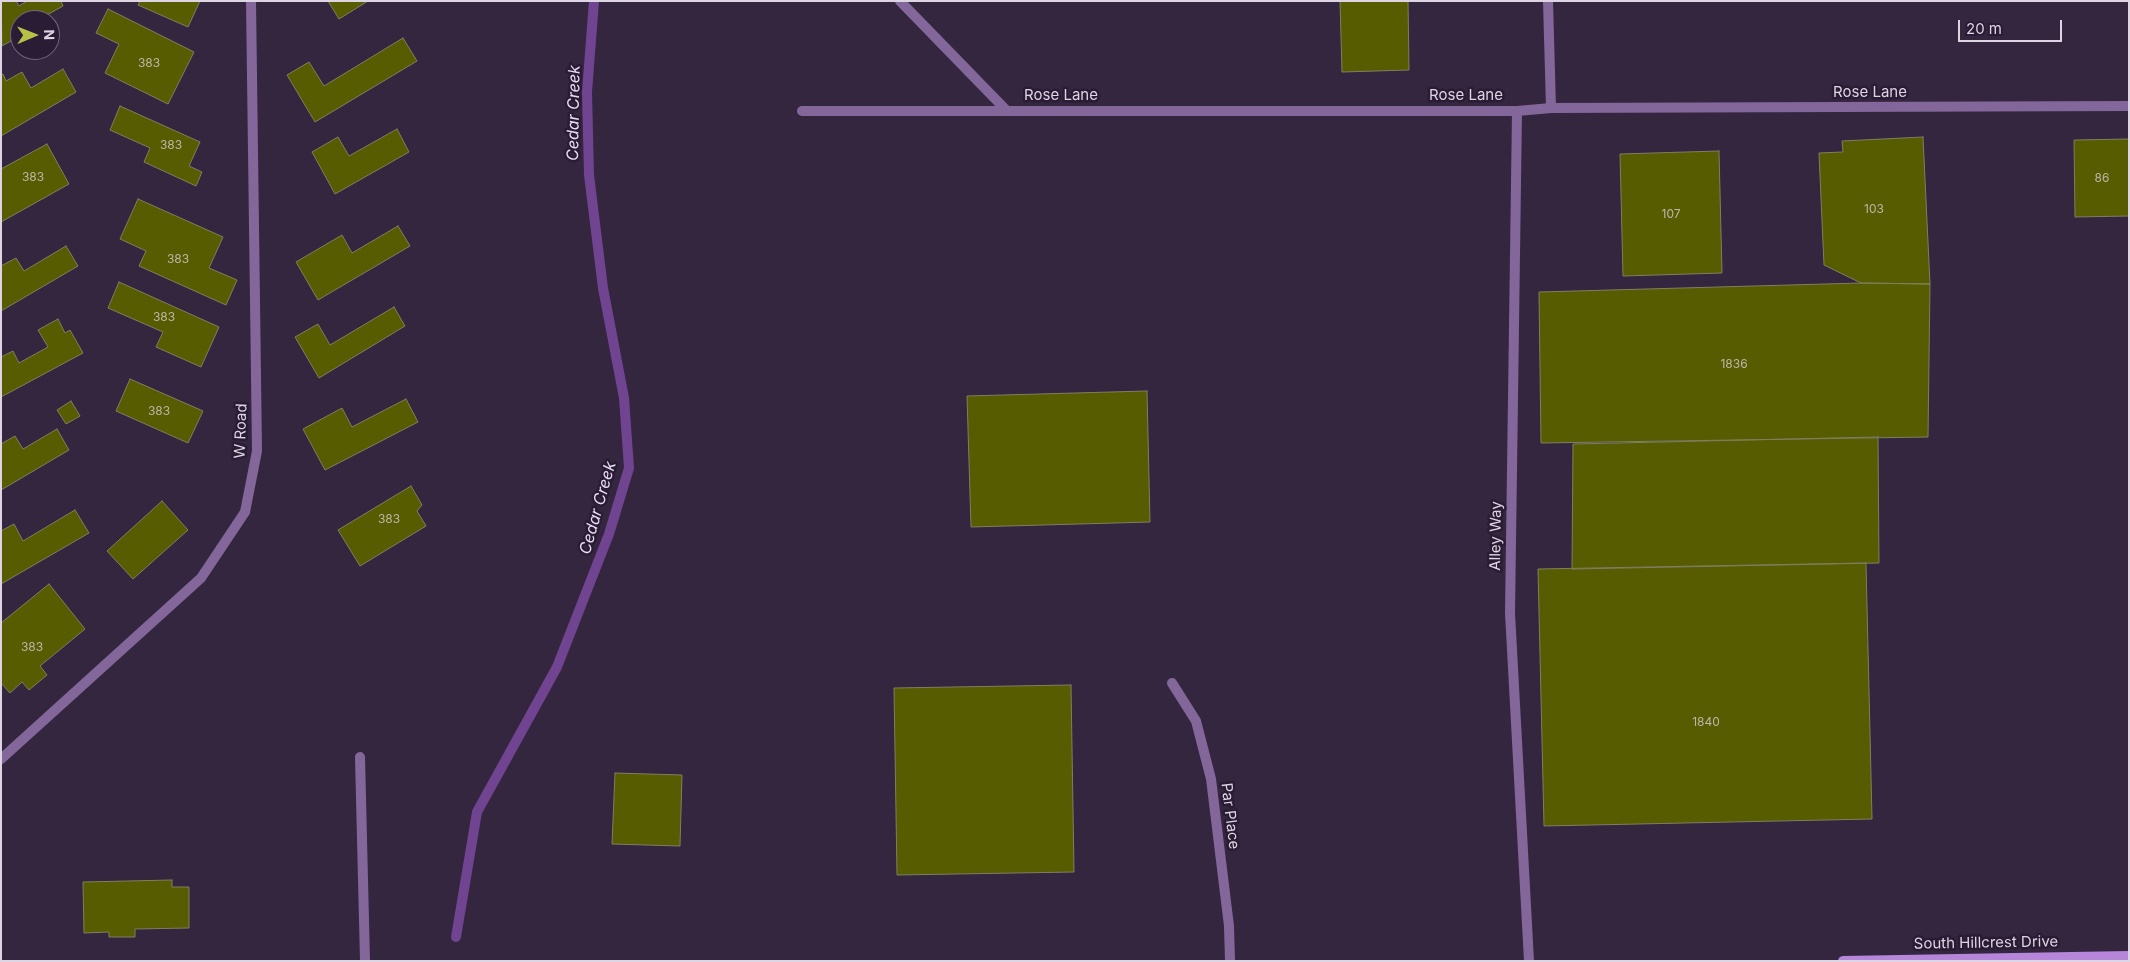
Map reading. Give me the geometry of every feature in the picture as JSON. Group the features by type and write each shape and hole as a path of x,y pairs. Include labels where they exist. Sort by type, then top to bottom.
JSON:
{"street":[{"name":"W Road","path":"1,759 201,578 245,512 258,452 251,1"},
{"path":"900,1 1006,110"},
{"path":"1548,1 1551,108"},
{"name":"Rose Lane","path":"802,111 1517,110 1551,108 2129,106"},
{"name":"Alley Way","path":"1517,110 1510,613 1530,961"},
{"name":"Par Place","path":"1172,683 1196,722 1211,779 1229,926 1230,961"},
{"path":"360,757 365,961"},
{"name":"South Hillcrest Drive","path":"1843,961 2070,959 2129,956"}],"building":[{"path":"1,1 16,1 19,6 27,1 61,1 63,6 56,10 10,10 10,42 2,46"},
{"path":"140,1 200,1 188,27 138,5"},
{"path":"328,1 368,1 339,19"},
{"path":"1340,1 1408,1 1409,70 1342,72"},
{"path":"108,9 194,52 168,104 105,73 119,44 96,33"},
{"path":"403,38 417,61 315,122 287,75 309,62 324,86"},
{"path":"63,69 76,92 1,136 1,75 3,74 6,81 22,72 31,88"},
{"path":"120,106 200,142 189,166 202,172 196,186 144,162 150,148 110,130"},
{"path":"397,129 409,152 335,194 312,152 338,137 349,156"},
{"path":"1923,137 1930,284 1861,283 1824,265 1819,153 1843,152 1842,141"},
{"path":"2129,139 2129,216 2075,217 2074,140"},
{"path":"47,144 69,184 1,222 1,169"},
{"path":"1719,151 1722,273 1623,276 1620,154"},
{"path":"138,199 223,237 209,268 237,280 226,305 139,266 146,251 120,239"},
{"path":"398,226 410,246 318,300 296,262 342,235 352,253"},
{"path":"66,246 78,266 1,311 1,266 16,258 24,271"},
{"path":"119,282 219,327 201,367 156,347 163,332 108,308"},
{"path":"1861,283 1930,284 1928,437 1541,443 1539,292"},
{"path":"394,307 405,326 319,378 295,337 318,324 330,345"},
{"path":"58,319 65,333 70,330 83,353 1,397 1,357 13,351 19,363 48,347 38,330"},
{"path":"130,379 203,411 188,443 116,411"},
{"path":"1147,391 1150,522 971,527 967,396"},
{"path":"406,399 418,422 325,470 303,429 342,408 352,427"},
{"path":"71,401 80,416 66,424 57,410"},
{"path":"57,429 69,450 1,490 1,444 15,436 23,449"},
{"path":"1878,437 1879,563 1572,569 1573,444"},
{"path":"411,486 422,505 417,511 426,526 360,566 338,530"},
{"path":"162,501 188,530 133,579 107,551"},
{"path":"75,510 89,533 1,584 1,531 14,524 23,541"},
{"path":"1866,563 1872,819 1544,826 1538,569"},
{"path":"49,584 85,629 40,666 47,675 29,690 22,682 10,693 1,683 1,623"},
{"path":"1071,685 1074,872 897,875 894,688"},
{"path":"615,773 682,775 680,846 612,844"},
{"path":"172,880 172,887 189,887 189,928 135,929 135,937 109,937 109,932 84,933 83,882"}],"waterway":[{"name":"Cedar Creek","path":"456,937 477,812 557,667 609,534 629,468 624,398 603,288 589,175 587,92 594,1"}]}
